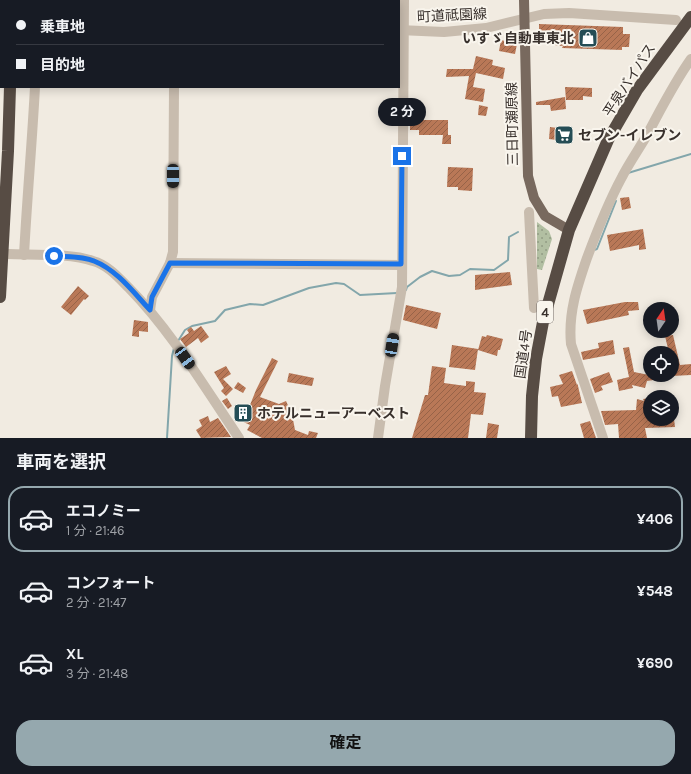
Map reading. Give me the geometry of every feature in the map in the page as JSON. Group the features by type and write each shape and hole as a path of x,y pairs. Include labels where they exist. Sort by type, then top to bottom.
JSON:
{"highway":[{"name":"平泉バイパス","path":"568,230 612,134 637,90 691,17"},
{"path":"0,298 8,158 10,88"},
{"name":"国道4号","path":"531,438 532,396 536,359 543,322 568,230"}],"main road":[{"name":"三日町瀬原線","path":"524,0 528,176 534,198 546,216 568,230"}],"street":[{"path":"378,438 385,386 402,287 401,31 404,0"},
{"name":"町道祗園線","path":"401,31 444,32 486,28 544,14 569,13 676,20"},
{"path":"603,438 571,344 570,315 582,273 602,220 622,176 678,77 691,59"},
{"path":"24,255 35,88"},
{"path":"150,310 152,297 170,263 173,252 174,88"},
{"path":"529,212 534,308"},
{"path":"8,254 69,257 94,261 116,275 150,310 213,396 240,438"},
{"path":"170,263 401,264"}],"green space":[{"path":"537,222 549,231 552,239 542,270 537,269"}],"building":[{"path":"539,24 623,27 623,34 630,34 629,47 622,47 622,50 562,48 563,46 545,44 546,41 539,41"},
{"path":"501,40 517,44 515,54 499,51"},
{"path":"476,56 493,60 492,65 505,68 503,79 476,73 473,87 485,89 483,102 465,99 469,76 446,77 447,69 473,69"},
{"path":"565,87 592,88 592,97 583,96 583,100 566,100"},
{"path":"506,93 516,95 515,104 504,102"},
{"path":"565,97 566,109 551,111 550,105 536,105 536,102"},
{"path":"479,105 488,107 486,116 478,115"},
{"path":"410,120 448,120 448,135 451,135 451,144 442,144 443,135 419,135 419,130 410,130"},
{"path":"550,127 573,130 571,142 549,139"},
{"path":"448,167 473,168 472,191 458,190 458,187 447,187"},
{"path":"629,197 631,208 622,210 620,198"},
{"path":"643,229 646,249 639,250 639,245 610,251 607,235"},
{"path":"510,272 512,285 475,290 475,275"},
{"path":"78,286 89,296 85,300 84,299 71,315 61,307"},
{"path":"625,302 638,302 639,310 628,311 629,315 587,324 583,310"},
{"path":"406,305 441,313 437,329 403,320"},
{"path":"134,320 148,322 148,332 139,331 139,337 132,336"},
{"path":"201,326 209,337 201,343 198,338 186,347 180,339 189,333 187,330 191,327 194,331"},
{"path":"487,335 503,339 497,356 478,350 482,336 486,337"},
{"path":"665,338 674,338 676,346 667,346"},
{"path":"613,340 615,354 583,360 581,352 599,348 598,343"},
{"path":"452,345 478,349 475,370 449,367"},
{"path":"629,347 634,372 643,374 643,382 647,382 645,388 632,385 633,388 619,391 617,380 629,377 623,348"},
{"path":"272,358 278,361 260,397 279,404 286,401 292,414 295,430 308,435 309,431 318,433 316,438 262,438 247,430 250,425 237,419 242,408 247,409 249,404 250,405"},
{"path":"679,361 680,365 691,364 691,375 679,376"},
{"path":"226,366 231,374 223,379 233,389 226,396 221,391 224,388 214,372"},
{"path":"432,366 446,368 444,383 466,386 466,381 475,382 474,392 486,393 483,415 471,414 468,438 412,438 425,395 428,395"},
{"path":"572,371 577,385 578,384 582,403 561,407 558,396 552,397 550,387 563,384 559,375"},
{"path":"609,372 613,382 601,386 603,390 595,393 590,379"},
{"path":"289,373 314,378 312,386 287,382"},
{"path":"238,382 246,388 243,393 234,388"},
{"path":"227,398 232,406 228,409 222,401"},
{"path":"637,399 643,401 643,426 675,427 645,428 647,438 619,438 618,424 605,425 601,411 636,410"},
{"path":"208,416 210,422 218,418 231,437 201,438 196,430 202,426 199,420"},
{"path":"590,421 596,438 584,438 580,424"},
{"path":"488,423 499,425 497,438 486,438"}],"waterway":[{"path":"628,173 691,154"},
{"path":"594,250 597,249 616,201"},
{"path":"406,290 407,287 420,277 432,271 449,276 460,275 470,269 494,270 508,260 509,237 518,232"},
{"path":"178,341 185,330 192,326 215,321 225,310 250,304 263,305 309,288 336,283 344,284 360,295 397,293"},
{"path":"167,438 172,356 174,348"}],"place":[{"name":"いすゞ自動車東北","path":"588,38"},
{"name":"セブン-イレブン","path":"564,135"},
{"name":"ホテルニューアーベスト","path":"243,413"}],"route":[{"path":"54,256 94,261 105,267 116,275 150,310 152,297 170,263 270,263 292,265 401,264 402,156"}]}
